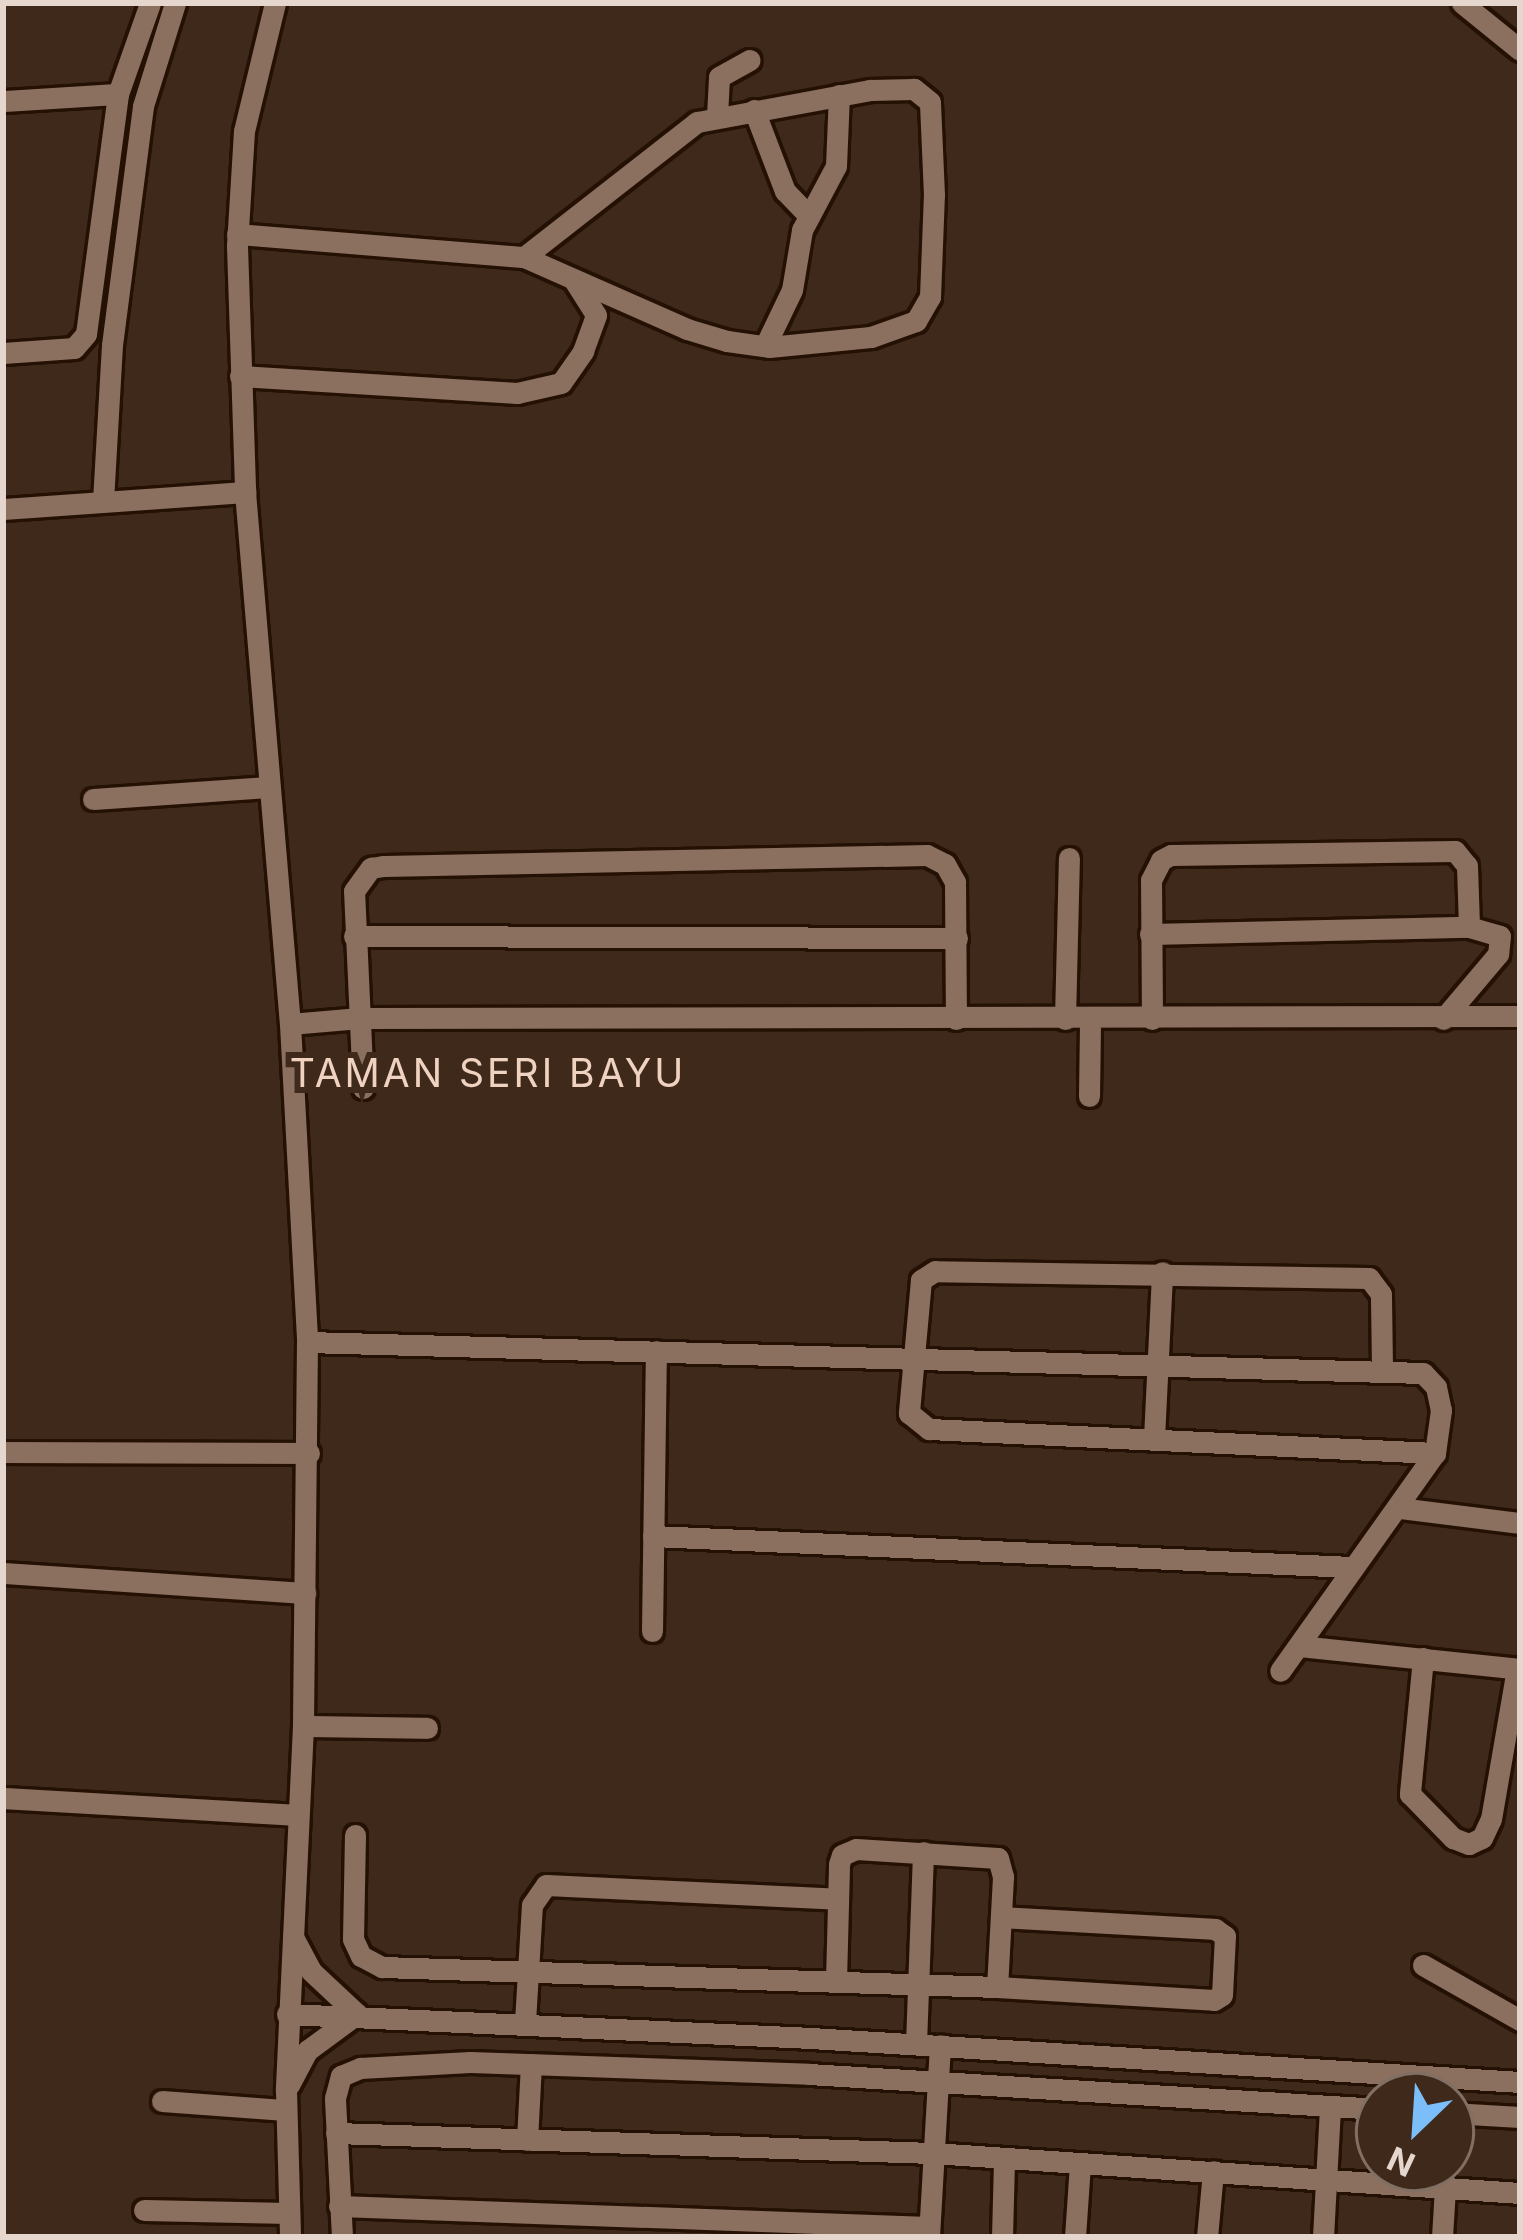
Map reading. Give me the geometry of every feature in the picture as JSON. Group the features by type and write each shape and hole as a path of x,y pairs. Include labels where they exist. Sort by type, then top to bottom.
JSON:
{"street":[{"path":"3,353 74,348 86,334 118,94 149,3"},
{"path":"103,501 112,345 142,106 175,3"},
{"path":"275,3 244,131 237,234 245,492 290,1024 307,1342 303,1726 287,2014 290,2237"},
{"path":"1462,3 1520,50"},
{"path":"717,116 718,77 750,60"},
{"path":"237,234 524,257 687,329 765,346 871,337 906,328 926,310 934,269 930,102 901,87 717,116 682,131 524,257"},
{"path":"3,101 118,94"},
{"path":"765,346 785,311 809,216 836,166 839,95"},
{"path":"754,110 785,191 809,216"},
{"path":"240,376 517,393 561,383 583,351 596,315 574,280"},
{"path":"3,509 245,492"},
{"path":"93,799 269,787"},
{"path":"1152,1019 1151,880 1161,860 1171,855 1455,851 1467,866 1469,927"},
{"path":"363,1088 354,891 371,868 384,866 897,852 927,855 944,864 956,882 956,1019"},
{"path":"1065,1019 1069,858"},
{"path":"1150,934 1469,927 1494,933 1501,947 1443,1019"},
{"path":"354,936 957,938"},
{"path":"290,1024 359,1018 1520,1016"},
{"path":"1089,1096 1090,1020"},
{"path":"1382,1369 1381,1294 1369,1278 935,1270 921,1280 909,1412 929,1429 1435,1453"},
{"path":"1154,1438 1162,1272"},
{"path":"307,1342 1382,1369 1431,1378 1441,1409 1435,1453 1280,1671"},
{"path":"652,1631 656,1351"},
{"path":"3,1452 309,1453"},
{"path":"1400,1508 1520,1523"},
{"path":"653,1535 1353,1567"},
{"path":"3,1574 305,1593"},
{"path":"1299,1646 1423,1658 1518,1669 1491,1819 1482,1838 1469,1844 1453,1838 1410,1795 1423,1658"},
{"path":"303,1726 427,1728"},
{"path":"3,1798 297,1815"},
{"path":"355,1835 353,1939 361,1956 382,1967 997,1987 1214,2000 1222,1995 1225,1936 1215,1929 1001,1917"},
{"path":"836,1981 839,1864 847,1850 923,1852 998,1858 997,1987"},
{"path":"916,2044 923,1852"},
{"path":"526,2022 534,1895 546,1885 838,1899"},
{"path":"290,1933 311,1971 357,2014"},
{"path":"1424,1965 1520,2020"},
{"path":"287,2014 472,2019 1520,2082"},
{"path":"286,2100 308,2050 357,2014"},
{"path":"470,2062 472,2019"},
{"path":"340,2206 929,2232 940,2045"},
{"path":"342,2237 337,2086 348,2071 470,2062 531,2064 937,2080 1355,2107"},
{"path":"527,2140 531,2064"},
{"path":"1275,2102 1276,2067"},
{"path":"162,2101 286,2100"},
{"path":"1323,2237 1330,2105"},
{"path":"1475,2114 1520,2117"},
{"path":"336,2132 933,2153 1355,2181"},
{"path":"1002,2237 1004,2159"},
{"path":"1075,2237 1080,2163"},
{"path":"1208,2237 1213,2171"},
{"path":"1475,2190 1520,2192"},
{"path":"1442,2237 1445,2192"},
{"path":"144,2210 289,2213"}],"district":[{"name":"TAMAN SERI BAYU","path":"488,1073"}]}
